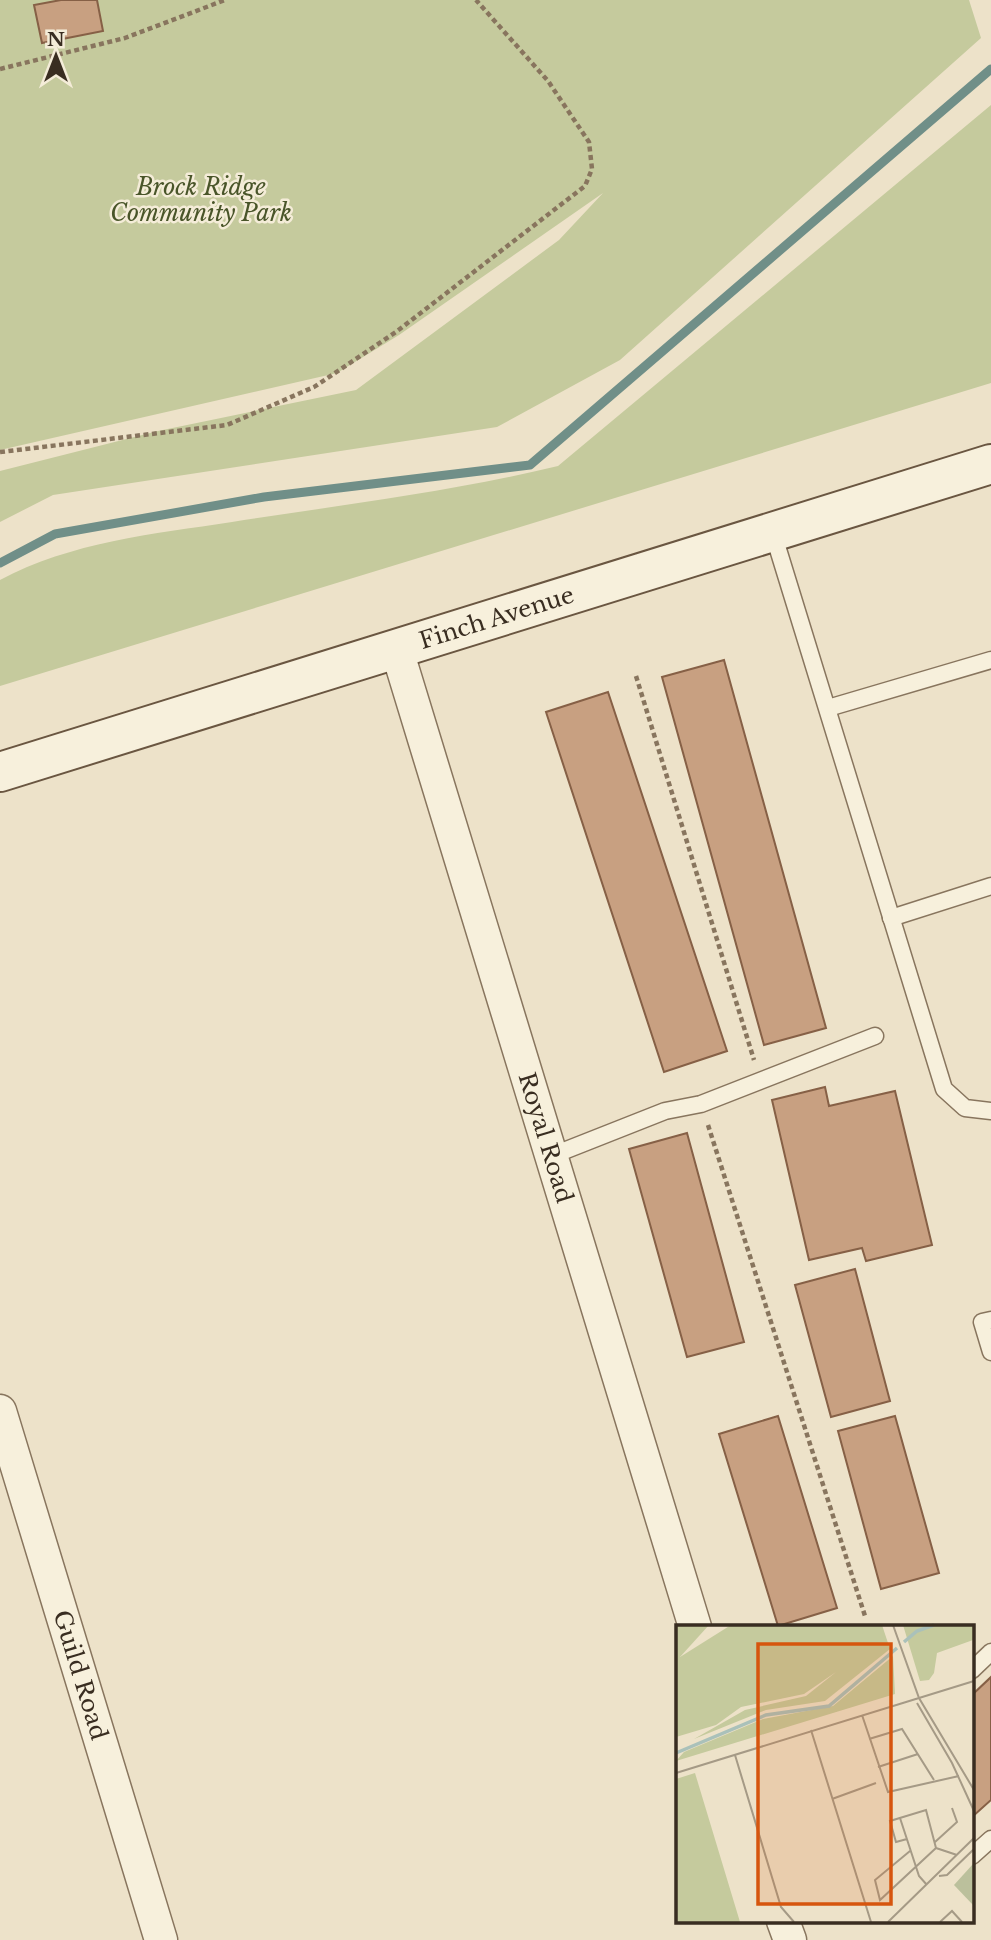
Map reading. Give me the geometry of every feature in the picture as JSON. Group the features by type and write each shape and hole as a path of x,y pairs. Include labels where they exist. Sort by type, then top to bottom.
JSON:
{"main road":[{"name":"Finch Avenue","path":"0,772 991,464"}],"street":[{"name":"Royal Road","path":"396,647 694,1625"},
{"name":"Guild Road","path":"0,1411 161,1940"},
{"path":"784,1923 790,1940"}],"lane":[{"path":"773,533 944,1089 965,1108 991,1111"},
{"path":"828,708 991,660"},
{"path":"891,918 991,886"},
{"path":"551,1156 665,1111 701,1104 875,1036"},
{"path":"991,1320 982,1322 991,1352"},
{"path":"974,1668 991,1652"},
{"path":"974,1854 991,1839"}],"path":[{"path":"0,69 125,38 225,0"},
{"path":"0,452 228,425 314,387 396,332 585,186 592,169 589,142 548,81 476,0"},
{"path":"481,0 485,10"},
{"path":"636,676 760,1081"},
{"path":"701,1104 865,1616"}],"green space":[{"name":"Brock Ridge Community Park","path":"0,0 969,0 981,38 620,360 497,427 53,495 0,522 0,471 158,431 356,390 559,240 603,193 399,335 337,373 0,450"},
{"path":"991,105 991,383 0,686 0,580 27,567 113,541 436,491 558,466"}],"building":[{"path":"61,0 97,0 103,31 42,43 34,5"},
{"path":"724,660 826,1028 764,1045 662,677"},
{"path":"608,692 727,1051 664,1072 546,712"},
{"path":"825,1087 829,1106 895,1091 932,1245 866,1261 862,1248 809,1260 772,1100"},
{"path":"687,1133 744,1342 687,1357 629,1149"},
{"path":"855,1269 890,1401 831,1417 795,1285"},
{"path":"778,1416 837,1608 778,1625 719,1434"},
{"path":"895,1416 939,1573 881,1589 838,1431"},
{"path":"991,1677 991,1800 974,1815 974,1693"}],"waterway":[{"path":"0,563 55,534 264,497 530,465 991,69"}]}
